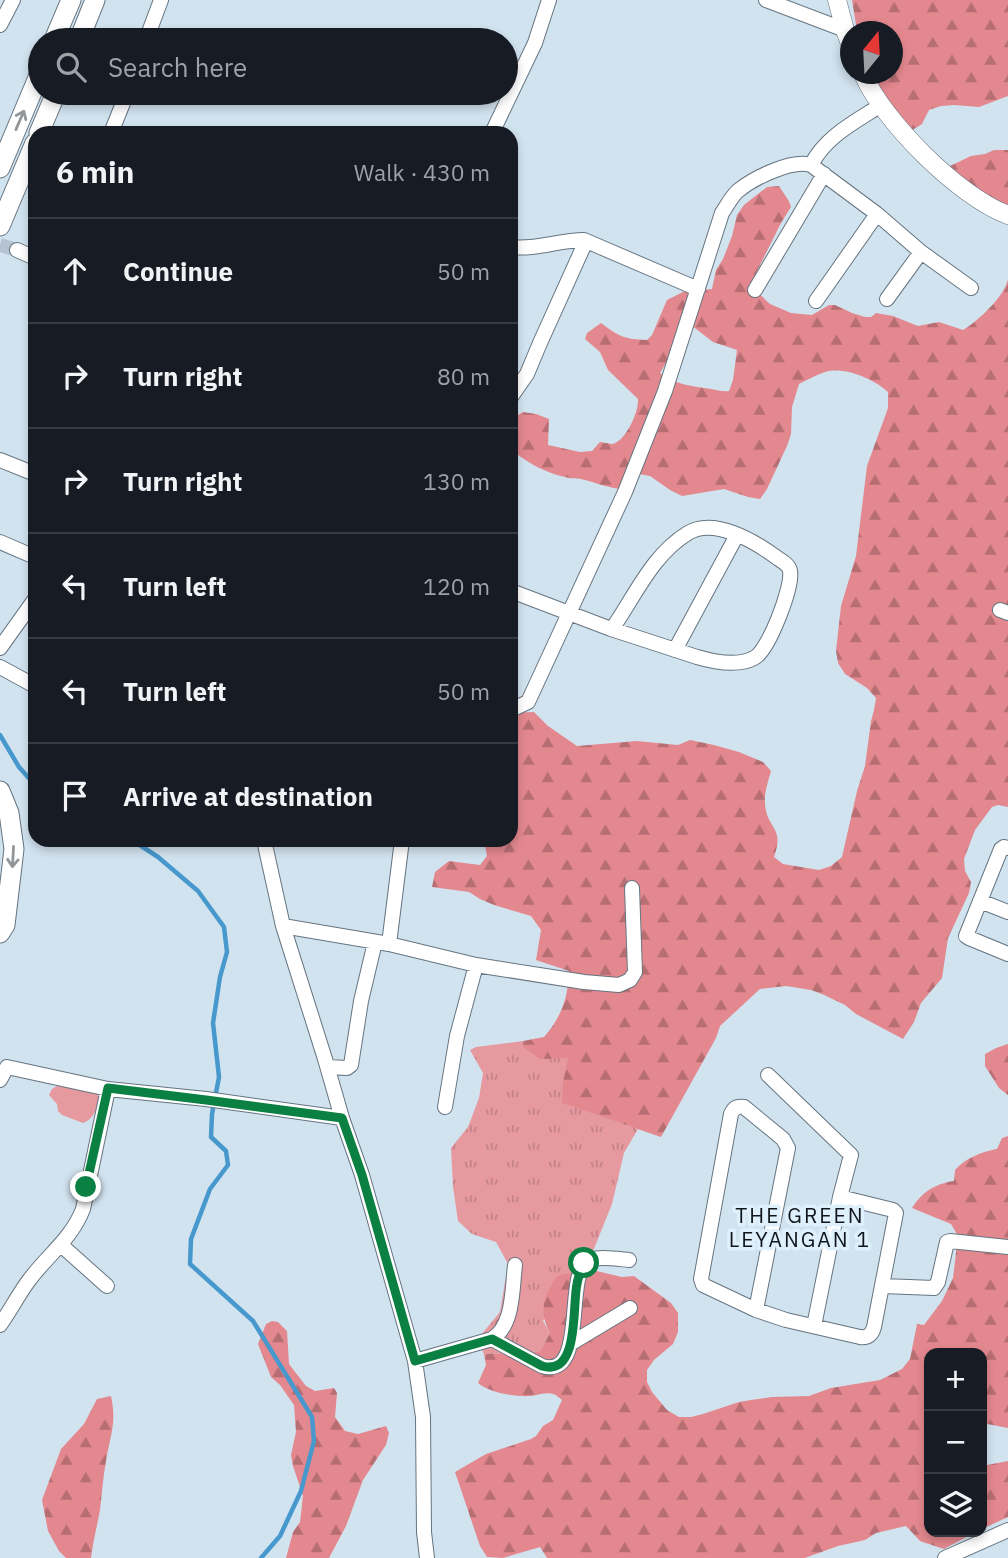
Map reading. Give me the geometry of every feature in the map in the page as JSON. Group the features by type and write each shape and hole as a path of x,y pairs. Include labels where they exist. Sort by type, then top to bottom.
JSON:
{"highway":[{"path":"59,28 71,0"},
{"path":"84,28 95,0"},
{"path":"0,167 28,101"},
{"path":"42,126 51,105"},
{"path":"0,226 28,160"},
{"path":"0,791 9,813 14,849 5,925 0,933"}],"main road":[{"path":"837,0 843,21"},
{"path":"867,84 907,138 957,184 994,209 1008,215"}],"street":[{"path":"0,25 13,0"},
{"path":"150,28 161,0"},
{"path":"518,79 535,43 549,0"},
{"path":"766,0 840,33"},
{"path":"113,126 122,105"},
{"path":"495,126 505,105"},
{"path":"811,165 829,140 881,105"},
{"path":"518,707 528,702 625,492 665,391 722,213 737,191 769,172 803,163 811,165 971,288"},
{"path":"755,290 824,174"},
{"path":"816,301 877,214"},
{"path":"518,247 586,241 698,289"},
{"path":"518,387 527,374 586,241"},
{"path":"17,250 28,255"},
{"path":"887,299 921,252"},
{"path":"0,460 28,471"},
{"path":"518,594 612,629 675,650 710,661 731,663 754,659 761,654 783,610 790,570 768,551 744,537 703,528 686,534 657,560 612,629"},
{"path":"675,650 737,535"},
{"path":"0,542 28,554"},
{"path":"0,648 28,609"},
{"path":"0,667 28,683"},
{"path":"266,847 284,926 362,1175 415,1361 423,1417 424,1532 427,1558"},
{"path":"328,1067 346,1069 351,1065 361,1001 382,943 401,847"},
{"path":"1008,848 1001,849 967,937 1008,954"},
{"path":"284,926 382,943 476,965 619,985 633,977 635,972 632,888"},
{"path":"980,901 1008,912"},
{"path":"445,1107 457,1036 476,965"},
{"path":"0,1080 7,1067 108,1088 342,1118"},
{"path":"768,1075 850,1153 814,1326"},
{"path":"0,1325 30,1279 61,1245 78,1220 83,1209 108,1088"},
{"path":"756,1310 788,1148 780,1136 744,1107 734,1108 701,1282 705,1287 756,1310 786,1320 865,1338 870,1335 883,1286 895,1211 840,1197"},
{"path":"883,1286 934,1288 938,1282 947,1242 950,1241 1008,1247"},
{"path":"61,1245 107,1286"},
{"path":"492,1339 534,1362 548,1367 560,1364 570,1344 576,1286 584,1263 595,1258 629,1260"},
{"path":"415,1361 492,1339 503,1330 515,1265"},
{"path":"570,1344 630,1308"},
{"path":"945,1558 1008,1530"}],"green space":[{"path":"852,0 1008,0 1008,96 979,107 954,105 929,110 922,124 911,131 876,84 903,84 903,21 855,21"},
{"path":"994,150 1008,150 1008,207 976,189 950,166 971,156"},
{"path":"779,186 791,207 750,285 770,304 791,313 812,315 829,305 835,305 865,317 876,313 893,316 918,326 939,322 963,330 990,307 1002,293 1008,279 1008,807 992,807 975,830 964,859 965,871 971,882 969,893 948,938 942,978 921,1003 914,1022 903,1039 856,1014 845,1005 811,990 786,986 760,989 720,1026 716,1038 661,1137 562,1103 568,1058 540,1059 523,1047 523,1041 544,1037 560,1014 569,971 536,960 541,930 531,916 494,905 469,892 432,887 435,872 449,861 480,865 487,856 485,847 518,847 518,713 534,712 548,726 577,746 637,741 678,745 690,740 739,752 763,762 771,771 765,800 766,812 778,839 774,857 783,864 819,870 831,866 842,857 865,766 876,698 867,688 845,674 838,663 836,651 841,606 856,556 867,466 888,408 888,392 867,378 841,371 825,372 799,384 792,407 791,434 787,446 760,499 724,489 682,496 650,476 639,474 619,489 551,473 518,454 518,415 523,412 549,419 548,445 580,452 592,451 600,442 612,444 622,438 634,418 638,399 608,370 600,352 585,339 587,333 601,323 622,336 647,340 652,335 667,300 683,292 712,289 716,270 732,236 737,215 744,205 767,187","holes":["691,325 713,342 737,350 729,391 684,384 660,373"]},
{"path":"523,1041 523,1047 569,1058 563,1082 563,1103 638,1129 624,1153 612,1204 589,1261 543,1321 550,1333 540,1351 484,1354 479,1344 481,1335 500,1312 508,1264 496,1242 472,1234 458,1221 451,1148 468,1127 479,1098 483,1073 470,1050"},
{"path":"1008,1044 1008,1095 999,1088 985,1066 985,1054"},
{"path":"57,1086 95,1092 100,1097 90,1119 83,1123 58,1111 57,1104 49,1095"},
{"path":"1008,1136 1008,1428 987,1424 987,1348 924,1348 924,1537 967,1537 944,1549 920,1541 906,1526 876,1533 865,1540 805,1558 547,1558 540,1547 503,1558 487,1557 480,1546 455,1472 486,1454 536,1436 543,1426 553,1420 562,1400 551,1393 518,1396 496,1392 483,1386 478,1383 486,1365 484,1354 540,1351 550,1333 544,1318 544,1304 557,1276 588,1269 622,1277 634,1276 671,1303 678,1313 678,1332 673,1344 654,1360 647,1370 647,1382 667,1410 679,1417 703,1414 739,1402 772,1397 809,1396 831,1388 880,1380 902,1369 910,1359 917,1324 924,1325 942,1301 953,1278 958,1236 951,1224 912,1208 930,1189 954,1181 955,1170 964,1162 997,1149 1002,1138"},
{"path":"278,1322 287,1331 289,1364 306,1386 315,1391 334,1388 337,1393 335,1417 345,1431 358,1434 386,1426 389,1433 386,1445 363,1480 346,1526 329,1558 286,1558 293,1532 300,1522 303,1496 291,1455 296,1432 294,1405 271,1377 258,1344 266,1324"},
{"path":"111,1396 112,1429 91,1558 66,1558 48,1531 42,1500 61,1449 84,1424 97,1399"},
{"path":"1008,1461 1008,1517 987,1527 987,1474 987,1465"}],"waterway":[{"path":"0,735 28,777"},
{"path":"143,847 198,891 224,927 227,952 213,1023 219,1077 211,1137 226,1151 228,1165 210,1189 191,1239 190,1264 253,1321 312,1417 314,1441 301,1491 280,1536 261,1558"}],"tunnel":[{"path":"0,245 17,250"}],"district":[{"name":"THE GREEN LEYANGAN 1","path":"800,1228"}],"route":[{"path":"86,1187 108,1088 342,1118 362,1175 415,1361 492,1339 542,1366 554,1367 560,1364 570,1344 576,1286 584,1263"}]}
